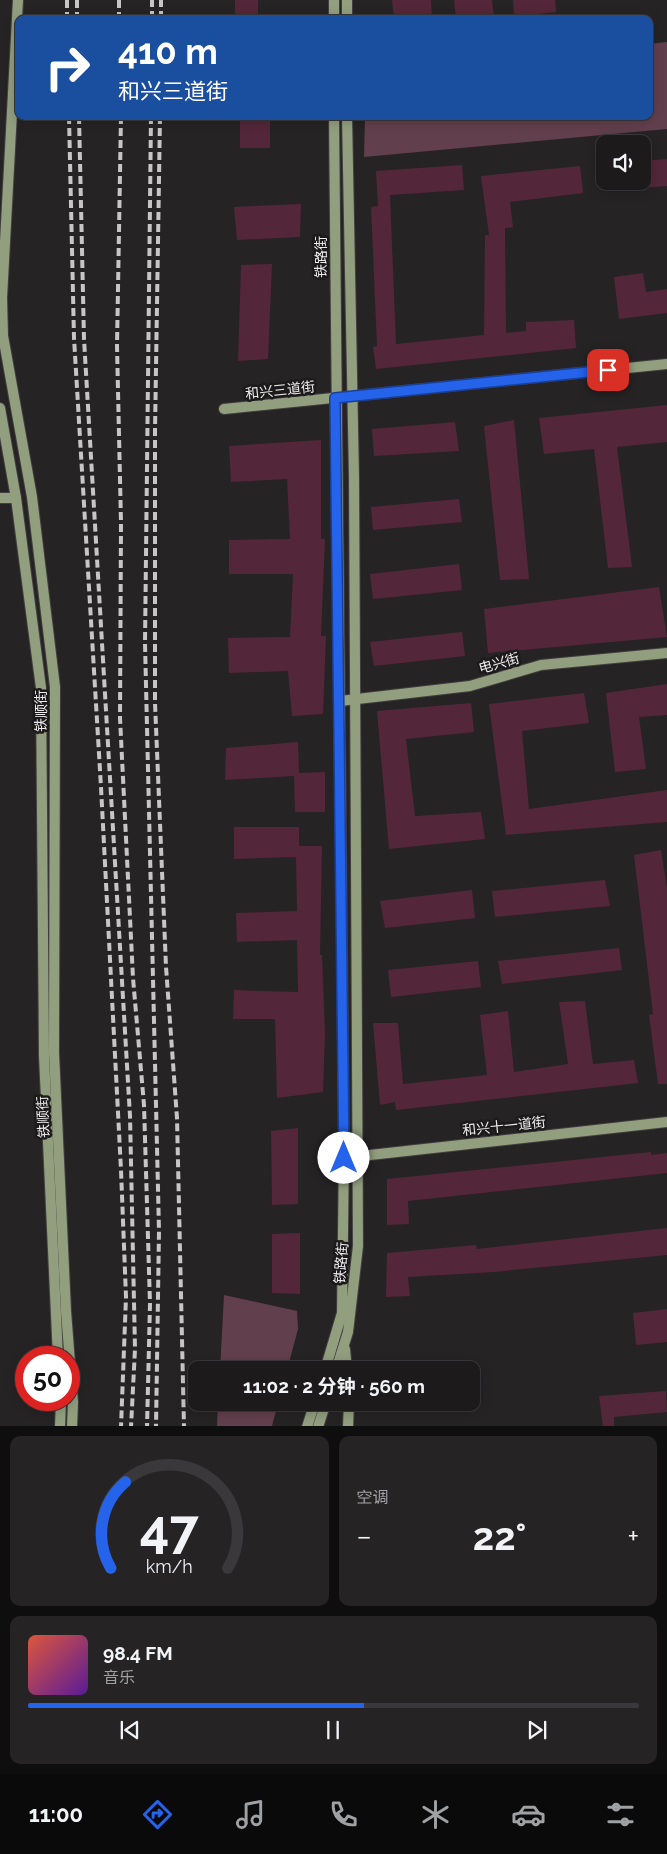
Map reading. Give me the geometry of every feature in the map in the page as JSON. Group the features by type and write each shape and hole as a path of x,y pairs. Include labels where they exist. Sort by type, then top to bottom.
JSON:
{"main road":[{"name":"铁顺街","path":"18,0 18,15"},
{"path":"20,15 24,0"},
{"path":"334,0 334,15"},
{"path":"347,0 347,15"},
{"name":"铁顺街","path":"15,72 2,298 3,326 32,497 56,687 54,1053 66,1311 73,1402 72,1426"},
{"name":"铁路街","path":"327,1361 342,1313 344,1158 335,398 334,120"},
{"name":"铁路街","path":"339,1361 345,1342 358,1246 355,699 347,120"},
{"name":"和兴三道街","path":"224,409 667,364"},
{"name":"铁顺街","path":"0,408 16,498 41,688 44,1056 57,1346"},
{"path":"0,498 16,498"},
{"name":"电兴街","path":"340,700 470,686 541,665 667,653"},
{"name":"和兴十一道街","path":"344,1158 667,1122"},
{"path":"342,1313 346,1361"},
{"path":"60,1426 61,1411"},
{"path":"307,1426 311,1411"},
{"path":"318,1426 323,1411"},
{"path":"348,1426 349,1411"}],"shaded area":[{"path":"667,42 667,129 364,157 365,120 653,120 653,44"},
{"path":"224,1295 297,1311 298,1329 289,1361 220,1361"},
{"path":"218,1411 276,1411 272,1426 217,1426"}],"building":[{"path":"235,0 258,0 258,15 235,15"},
{"path":"392,0 431,0 432,15 394,15"},
{"path":"454,0 492,0 494,15 456,15"},
{"path":"513,0 555,0 556,12 514,15"},
{"path":"240,120 270,120 270,148 240,148"},
{"path":"667,159 667,186 651,187 651,160"},
{"path":"462,165 464,190 390,195 396,344 484,335 485,235 489,235 481,176 580,166 583,193 510,202 513,227 505,228 506,333 526,331 526,322 574,320 576,348 376,369 373,347 377,346 371,207 378,206 376,171"},
{"path":"301,204 300,237 237,240 234,207"},
{"path":"272,264 268,359 238,361 241,265"},
{"path":"643,273 646,292 667,289 667,313 619,319 614,277"},
{"path":"667,405 667,442 617,447 632,567 608,568 594,449 544,454 539,418"},
{"path":"514,420 529,579 500,580 484,426"},
{"path":"455,422 459,451 374,456 372,429"},
{"path":"321,440 321,539 325,539 321,636 326,636 323,714 292,716 288,671 229,673 228,638 290,637 293,574 229,574 229,540 290,539 287,479 231,482 229,446"},
{"path":"459,499 462,522 373,530 371,507"},
{"path":"459,564 462,590 373,599 370,574"},
{"path":"659,587 667,637 488,653 484,609"},
{"path":"462,632 465,656 374,666 370,642"},
{"path":"667,684 667,715 639,717 646,769 615,772 606,693"},
{"path":"584,693 589,723 522,731 529,809 667,790 667,822 506,835 489,704"},
{"path":"471,703 474,732 406,739 415,816 481,812 485,839 389,849 377,711"},
{"path":"298,742 299,773 325,772 325,812 295,812 294,776 225,780 226,748"},
{"path":"234,827 299,827 299,846 322,846 320,955 322,955 325,1033 323,1092 277,1098 275,1019 233,1019 234,990 298,992 297,940 237,942 236,913 297,911 296,857 234,859"},
{"path":"661,850 667,888 667,1084 658,1084 649,1015 653,1014 634,855"},
{"path":"605,880 610,906 495,917 492,891"},
{"path":"472,890 475,918 385,928 380,901"},
{"path":"619,948 622,970 502,984 498,961"},
{"path":"478,961 481,987 391,997 388,970"},
{"path":"585,1001 593,1064 634,1060 638,1083 396,1110 395,1102 380,1105 373,1023 398,1023 403,1084 487,1075 480,1015 508,1011 514,1072 568,1064 559,1002"},
{"path":"298,1128 298,1204 272,1205 271,1131"},
{"path":"651,1152 651,1155 667,1153 667,1173 408,1201 409,1224 387,1225 387,1179"},
{"path":"667,1228 667,1255 494,1272 408,1277 410,1296 386,1297 387,1253 476,1245 477,1249"},
{"path":"300,1233 300,1294 272,1293 272,1234"},
{"path":"667,1309 667,1342 636,1345 633,1313"},
{"path":"666,1391 667,1412 614,1417 614,1426 603,1426 599,1396"}],"railway":[{"path":"67,0 67,15"},
{"path":"77,0 77,15"},
{"path":"119,0 119,15"},
{"path":"152,0 152,15"},
{"path":"161,0 161,15"},
{"path":"69,120 74,338 101,787 121,1170 126,1297 121,1426"},
{"path":"79,120 84,339 130,1116 135,1349 131,1426"},
{"path":"121,120 117,346 121,523 120,718 133,978 144,1105 150,1304 147,1426"},
{"path":"151,120 145,643 159,1231 156,1426"},
{"path":"160,120 155,431 155,703 166,967 177,1118 184,1426"}],"route":[{"path":"344,1158 335,398 608,370"}]}
